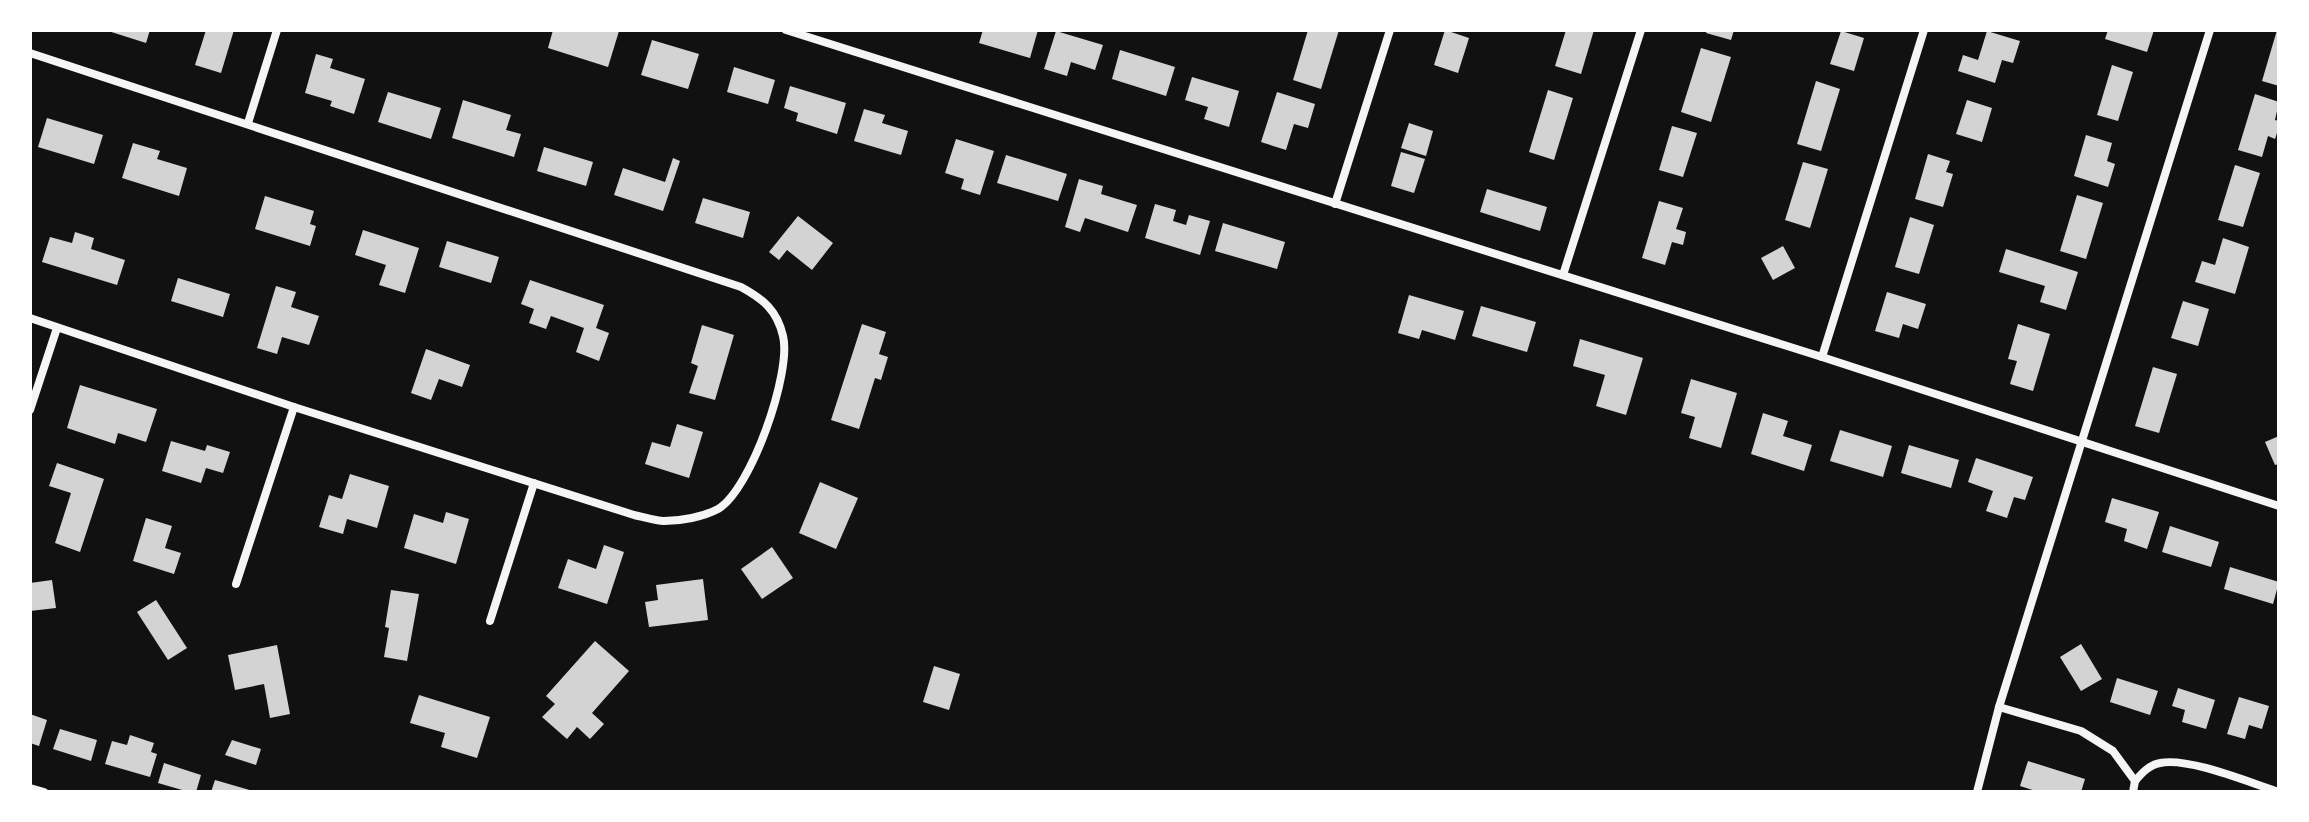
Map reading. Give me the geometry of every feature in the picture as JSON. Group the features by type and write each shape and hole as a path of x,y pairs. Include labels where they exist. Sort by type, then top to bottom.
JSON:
{"street":[{"path":"248,123 277,30"},
{"path":"786,30 1822,357 2279,506"},
{"path":"1335,204 1390,30"},
{"path":"1563,275 1641,30"},
{"path":"1822,357 1924,30"},
{"path":"1977,792 1999,707 2210,30"},
{"path":"30,53 741,287 765,300 776,317 784,337 784,366 769,420 737,491 719,508 696,517 664,521 634,515 294,407 30,318"},
{"path":"30,410 57,328"},
{"path":"236,584 294,407"},
{"path":"490,621 534,483"},
{"path":"1999,707 2081,731 2113,751 2135,781"},
{"path":"2133,792 2135,781 2147,768 2160,763 2180,763 2279,792"},
{"path":"30,788 44,792"}],"building":[{"path":"105,30 150,30 146,43"},
{"path":"206,30 234,30 221,73 195,65"},
{"path":"553,30 619,31 608,67 548,48"},
{"path":"983,30 1038,30 1030,58 979,43"},
{"path":"1308,30 1339,30 1321,89 1293,80"},
{"path":"1445,30 1469,38 1458,73 1434,65"},
{"path":"1566,30 1594,30 1581,74 1555,66"},
{"path":"1707,30 1734,30 1731,40 1706,33"},
{"path":"2108,30 2154,30 2147,52 2105,39"},
{"path":"2279,30 2279,86 2262,81"},
{"path":"1056,31 1103,45 1095,70 1071,62 1067,76 1044,69"},
{"path":"1841,31 1864,38 1854,71 1830,64"},
{"path":"1987,31 2020,41 2013,63 2002,60 1995,83 1958,71 1963,55 1978,60"},
{"path":"652,40 699,54 688,89 641,75"},
{"path":"1701,48 1731,57 1711,122 1681,112"},
{"path":"1120,50 1175,67 1166,96 1112,79"},
{"path":"316,54 333,59 330,68 365,79 354,114 330,106 332,101 305,93"},
{"path":"2112,65 2133,72 2118,121 2097,115"},
{"path":"734,67 775,80 768,104 727,92"},
{"path":"1192,77 1239,91 1229,127 1204,119 1208,107 1185,100"},
{"path":"1816,81 1840,89 1821,151 1797,144"},
{"path":"790,86 846,103 837,134 796,121 798,113 784,108"},
{"path":"1548,90 1573,98 1554,160 1529,152"},
{"path":"388,92 441,108 431,139 378,122"},
{"path":"1277,92 1315,104 1308,128 1294,124 1286,150 1261,142"},
{"path":"2255,94 2279,102 2275,120 2279,121 2279,127 2275,139 2268,136 2262,157 2238,150"},
{"path":"463,100 511,115 506,130 521,134 514,157 452,138"},
{"path":"1967,100 1992,108 1982,142 1956,134"},
{"path":"864,109 885,115 882,123 908,131 901,155 854,141"},
{"path":"47,118 103,135 94,164 38,147"},
{"path":"1409,123 1433,131 1426,156 1401,148"},
{"path":"1672,126 1697,133 1683,177 1659,170"},
{"path":"2086,135 2112,143 2107,161 2115,164 2108,187 2074,176"},
{"path":"956,139 994,151 980,195 961,189 964,179 945,173"},
{"path":"133,143 160,151 157,159 187,168 179,196 122,178"},
{"path":"544,147 593,162 586,186 537,171"},
{"path":"1401,152 1425,159 1414,193 1391,186"},
{"path":"1928,154 1950,161 1946,172 1953,174 1943,207 1915,199"},
{"path":"1006,155 1067,174 1058,201 997,183"},
{"path":"673,158 680,161 663,211 614,195 623,168 665,182"},
{"path":"1803,162 1828,169 1810,228 1785,220"},
{"path":"2235,165 2260,173 2243,227 2218,220"},
{"path":"1079,179 1103,186 1101,194 1137,205 1128,232 1085,218 1080,232 1065,227"},
{"path":"1487,189 1547,207 1540,231 1480,212"},
{"path":"2077,195 2103,203 2086,259 2060,251"},
{"path":"265,196 314,211 310,224 316,226 310,246 255,229"},
{"path":"703,198 750,212 743,238 695,223"},
{"path":"1659,201 1683,208 1676,229 1686,232 1683,245 1672,242 1665,265 1642,258"},
{"path":"1155,204 1176,210 1173,221 1186,225 1189,215 1210,221 1200,255 1145,238"},
{"path":"798,216 833,243 812,270 787,250 779,260 769,252"},
{"path":"1910,217 1934,225 1919,274 1895,267"},
{"path":"1223,223 1285,242 1277,269 1215,251"},
{"path":"363,230 419,248 405,293 379,285 386,265 355,255"},
{"path":"75,232 94,238 91,249 125,260 117,285 42,262 50,237 72,243"},
{"path":"2223,238 2249,247 2235,294 2195,282 2202,261 2215,265"},
{"path":"447,241 499,257 491,283 439,267"},
{"path":"1783,246 1795,268 1773,280 1761,258"},
{"path":"2006,249 2078,272 2066,310 2040,302 2045,286 1999,272"},
{"path":"178,278 230,294 223,317 171,301"},
{"path":"530,280 604,305 596,328 609,333 599,361 576,352 584,328 551,316 546,329 529,323 534,309 521,304"},
{"path":"276,286 296,292 291,307 319,316 309,345 282,337 277,354 257,348"},
{"path":"1887,292 1926,304 1918,329 1903,324 1899,338 1875,331"},
{"path":"1409,295 1464,311 1455,340 1422,330 1419,339 1398,333"},
{"path":"2183,301 2209,309 2198,346 2171,338"},
{"path":"1481,306 1536,322 1527,352 1472,336"},
{"path":"862,324 886,332 879,354 888,357 881,380 875,378 859,429 831,420"},
{"path":"2018,324 2050,334 2033,391 2010,384 2017,361 2008,359"},
{"path":"702,325 734,335 715,400 689,393 698,366 691,363"},
{"path":"1580,339 1643,358 1626,415 1596,406 1605,375 1573,366"},
{"path":"426,349 470,365 462,387 439,379 431,400 411,393"},
{"path":"2153,367 2177,374 2159,433 2135,426"},
{"path":"1691,379 1737,393 1721,448 1689,438 1695,417 1681,413"},
{"path":"80,385 157,409 146,442 118,433 115,444 67,428"},
{"path":"1763,413 1788,421 1783,436 1812,445 1804,471 1751,454"},
{"path":"677,424 703,432 689,478 645,464 652,442 670,447"},
{"path":"1840,430 1892,446 1883,477 1830,461"},
{"path":"2279,436 2279,464 2275,465 2265,442"},
{"path":"171,441 205,451 207,445 230,452 223,473 206,468 201,483 162,471"},
{"path":"1909,445 1959,460 1951,488 1901,473"},
{"path":"1976,458 2033,477 2025,500 2014,497 2007,518 1986,511 1993,491 1968,482"},
{"path":"57,463 104,479 80,552 55,543 71,493 49,486"},
{"path":"350,474 389,486 377,528 347,519 343,534 319,527 329,495 342,499"},
{"path":"820,482 858,498 836,549 799,533"},
{"path":"2112,498 2159,512 2147,549 2124,541 2127,529 2105,522"},
{"path":"446,512 469,519 456,564 404,548 414,514 443,523"},
{"path":"146,518 172,526 165,548 181,553 174,574 133,561"},
{"path":"2170,526 2219,542 2211,567 2162,552"},
{"path":"604,545 624,552 607,604 558,588 568,559 596,569"},
{"path":"772,547 793,578 762,599 741,569"},
{"path":"2230,567 2279,582 2273,604 2224,589"},
{"path":"703,579 708,620 649,627 645,602 658,600 656,585"},
{"path":"52,580 56,608 30,611 30,583"},
{"path":"391,590 419,594 407,661 384,657"},
{"path":"156,600 187,648 168,660 137,612"},
{"path":"595,641 629,671 592,713 604,724 590,739 577,727 567,739 542,717 555,704 546,696"},
{"path":"2081,644 2102,679 2081,691 2060,657"},
{"path":"277,645 290,714 270,718 264,684 235,690 228,655"},
{"path":"934,666 960,674 949,710 923,702"},
{"path":"2117,678 2158,691 2150,715 2110,702"},
{"path":"2178,688 2215,700 2206,729 2182,722 2185,710 2172,706"},
{"path":"419,695 490,717 477,758 441,747 445,733 410,723"},
{"path":"2239,697 2269,706 2262,729 2249,725 2245,739 2227,734"},
{"path":"30,714 47,720 39,746 30,743"},
{"path":"60,729 97,740 91,761 53,749"},
{"path":"130,735 154,743 151,752 157,754 150,777 105,764 112,741 127,745"},
{"path":"232,740 261,749 256,765 225,755"},
{"path":"2028,761 2085,779 2081,792 2039,792 2020,786"},
{"path":"164,763 201,775 196,792 158,783"},
{"path":"215,780 253,791 253,792 211,792"}]}
